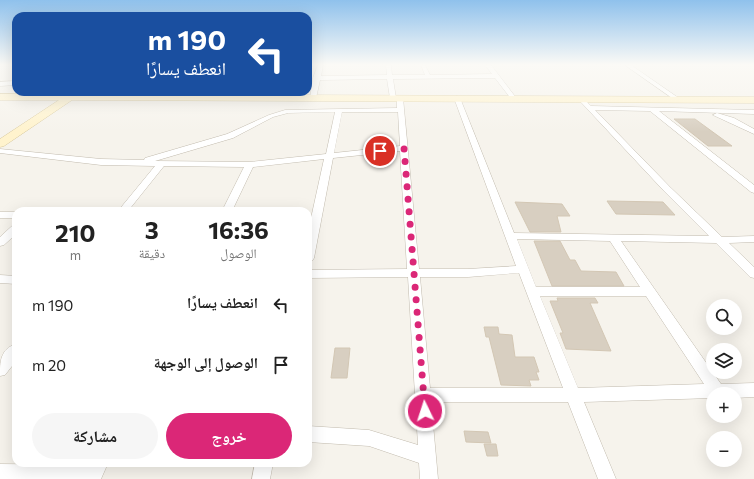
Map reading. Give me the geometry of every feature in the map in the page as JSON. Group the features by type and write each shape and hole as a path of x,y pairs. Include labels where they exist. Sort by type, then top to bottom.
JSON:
{"street":[{"path":"313,98 315,87"},
{"path":"393,87 398,102 404,148 424,395 429,479"},
{"path":"506,87 514,98"},
{"path":"660,87 677,99"},
{"path":"0,97 37,96"},
{"path":"0,144 72,96"},
{"path":"204,96 313,98 398,102"},
{"path":"138,162 230,136 279,113 296,110 339,110 398,102 457,98 754,100"},
{"path":"457,98 510,236 607,479"},
{"path":"581,99 667,189 754,274"},
{"path":"590,108 754,112"},
{"path":"652,109 754,190"},
{"path":"312,239 339,110"},
{"path":"701,110 731,120 754,132"},
{"path":"0,152 101,162 250,165 404,148"},
{"path":"126,207 162,163"},
{"path":"229,207 250,165"},
{"path":"0,215 12,214"},
{"path":"0,243 12,232"},
{"path":"510,236 720,240 754,239"},
{"path":"614,238 714,387"},
{"path":"312,274 414,274 523,269"},
{"path":"0,279 12,280"},
{"path":"532,291 651,292"},
{"path":"0,370 12,355"},
{"path":"742,390 754,390"},
{"path":"424,395 573,395 706,391"},
{"path":"312,434 369,438 428,457"},
{"path":"261,479 263,467"},
{"path":"0,473 95,472"}],"building":[{"path":"674,119 695,119 732,146 708,146"},
{"path":"607,201 663,202 675,215 616,214"},
{"path":"515,202 562,204 570,216 557,216 561,232 530,232"},
{"path":"534,241 560,241 570,260 575,260 581,271 616,272 624,286 552,286"},
{"path":"557,298 595,298 598,303 590,303 611,351 566,349 560,333 563,333 550,301 558,301"},
{"path":"484,327 498,327 499,334 512,335 515,357 534,357 539,372 536,372 539,380 529,380 531,386 501,385 489,337 486,337"},
{"path":"335,348 350,348 347,378 331,378"},
{"path":"464,431 488,432 491,443 466,442"},
{"path":"484,444 496,444 498,456 487,456"}],"route":[{"path":"380,151 404,148 425,411"}]}
